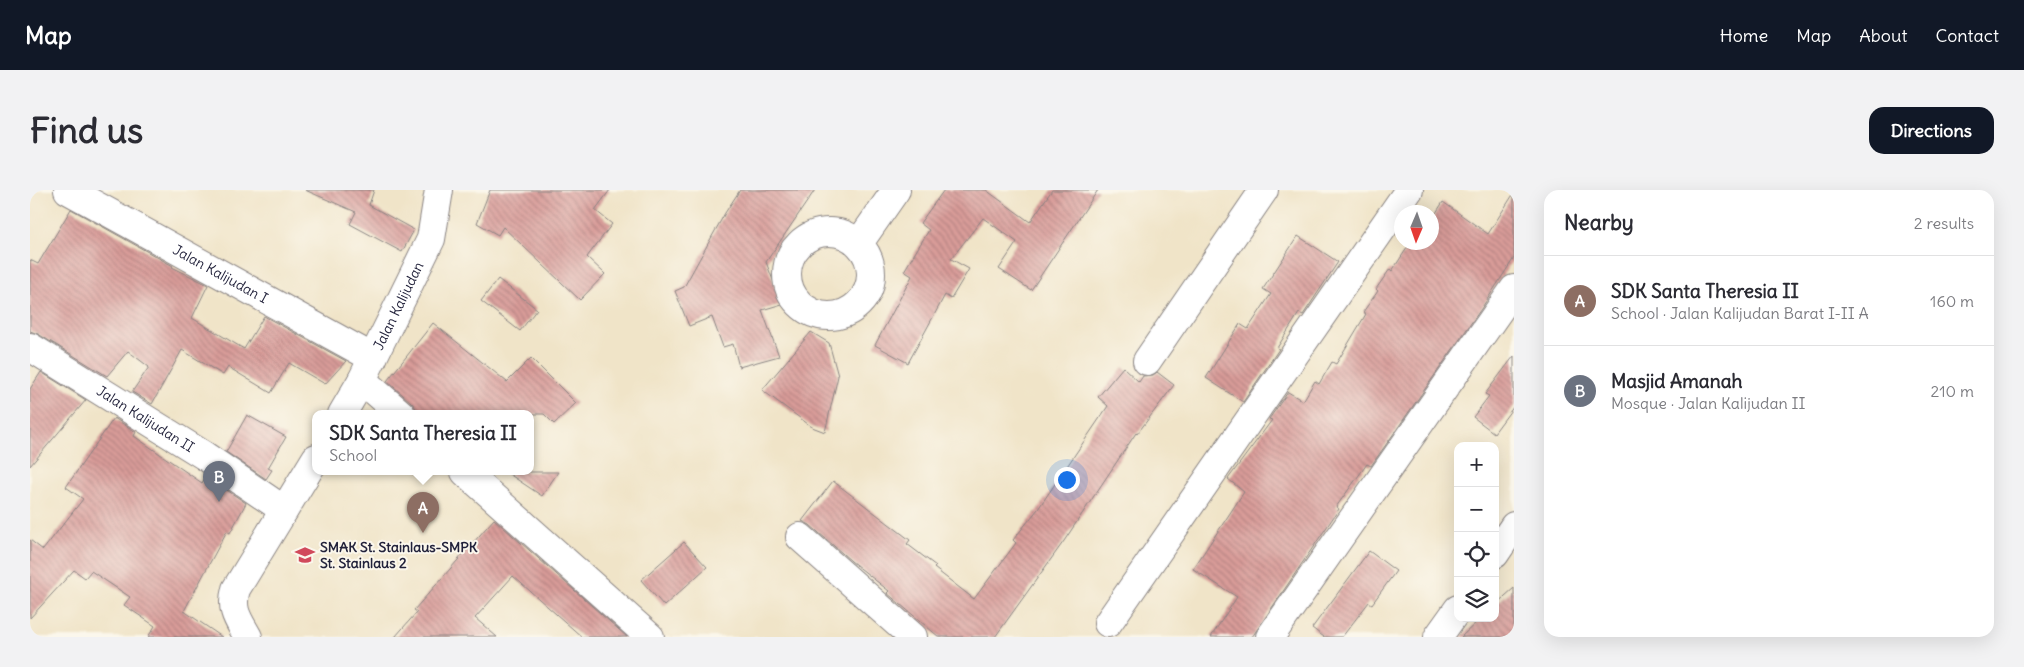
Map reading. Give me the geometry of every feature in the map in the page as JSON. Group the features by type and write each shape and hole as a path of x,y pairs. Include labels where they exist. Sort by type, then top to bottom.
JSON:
{"street":[{"name":"Jalan Kalijudan I","path":"68,190 368,369 398,410"},
{"name":"Jalan Kalijudan","path":"344,410 368,369 431,239 440,190"},
{"path":"859,242 896,190"},
{"path":"1147,361 1264,190"},
{"path":"1108,622 1409,190"},
{"path":"1270,637 1514,289"},
{"name":"Jalan Kalijudan II","path":"30,347 205,456 284,510"},
{"path":"248,637 234,610 232,600 236,589 312,464"},
{"path":"468,475 650,637"},
{"path":"1499,548 1514,526"},
{"path":"800,537 913,637"},
{"path":"1438,637 1454,615"}],"building":[{"path":"305,190 374,190 369,205 414,230 402,252 350,224 356,212"},
{"path":"490,190 610,190 595,210 612,224 587,257 605,274 580,300 503,227 498,235 477,223"},
{"path":"740,190 815,190 766,262 782,304 762,310 779,356 739,367 733,344 723,347 712,317 689,326 675,291 684,287"},
{"path":"944,190 986,190 1030,222 1052,190 1098,190 1031,290 999,269 1017,242 983,218 951,259 969,269 951,299 945,295 908,363 875,345 912,276 904,271 929,230 920,223"},
{"path":"1514,193 1514,258 1481,309 1371,466 1367,464 1336,507 1339,509 1252,637 1211,637 1237,597 1193,569 1244,492 1228,479 1272,420 1269,419 1288,392 1303,401 1315,381 1319,384 1332,362 1336,364 1366,314 1363,312 1378,291 1376,289 1390,269 1392,271 1406,250 1439,250 1439,208 1443,202 1488,234"},
{"path":"71,209 172,267 208,285 192,318 244,349 264,316 346,361 325,384 289,363 271,393 228,367 223,375 182,350 152,404 132,392 149,367 128,351 107,376 30,331 30,260 38,264"},
{"path":"1298,236 1338,262 1303,315 1299,313 1277,348 1279,349 1243,402 1206,378 1240,324 1248,329 1271,294 1263,289"},
{"path":"498,279 537,309 520,331 481,301"},
{"path":"433,323 507,382 531,358 576,403 554,424 544,414 534,414 534,410 418,410 387,381"},
{"path":"811,332 829,343 838,376 825,432 812,427 762,390"},
{"path":"1514,356 1514,406 1494,433 1473,417 1489,396 1485,394"},
{"path":"1123,367 1139,382 1143,376 1153,375 1157,372 1174,385 1136,433 1064,541 995,637 939,637 887,593 889,591 810,525 802,521 833,481 910,540 907,544 974,599 1016,543 1013,540 1038,509 1108,406 1098,397"},
{"path":"41,372 86,400 30,466 30,389"},
{"path":"247,415 286,437 268,468 272,470 266,479 226,452"},
{"path":"114,418 136,432 134,436 202,483 206,476 246,503 230,533 227,531 184,611 222,637 148,637 155,626 124,605 130,597 91,571 85,578 74,570 30,618 30,540 43,550 83,499 66,487"},
{"path":"534,472 558,472 542,496 510,475 534,475"},
{"path":"494,519 627,637 582,637 513,576 475,618 497,637 395,637 417,612 414,610"},
{"path":"684,542 707,567 664,606 641,580"},
{"path":"1369,551 1396,571 1372,604 1369,602 1342,637 1324,637 1312,628"},
{"path":"1514,588 1514,637 1461,637 1477,622 1499,622 1499,601"}],"place":[{"name":"Masjid Amanah","path":"219,502"},
{"name":"SDK Santa Theresia II","path":"423,533"},
{"name":"SMAK St. Stainlaus-SMPK St. Stainlaus 2","path":"305,555"}]}
